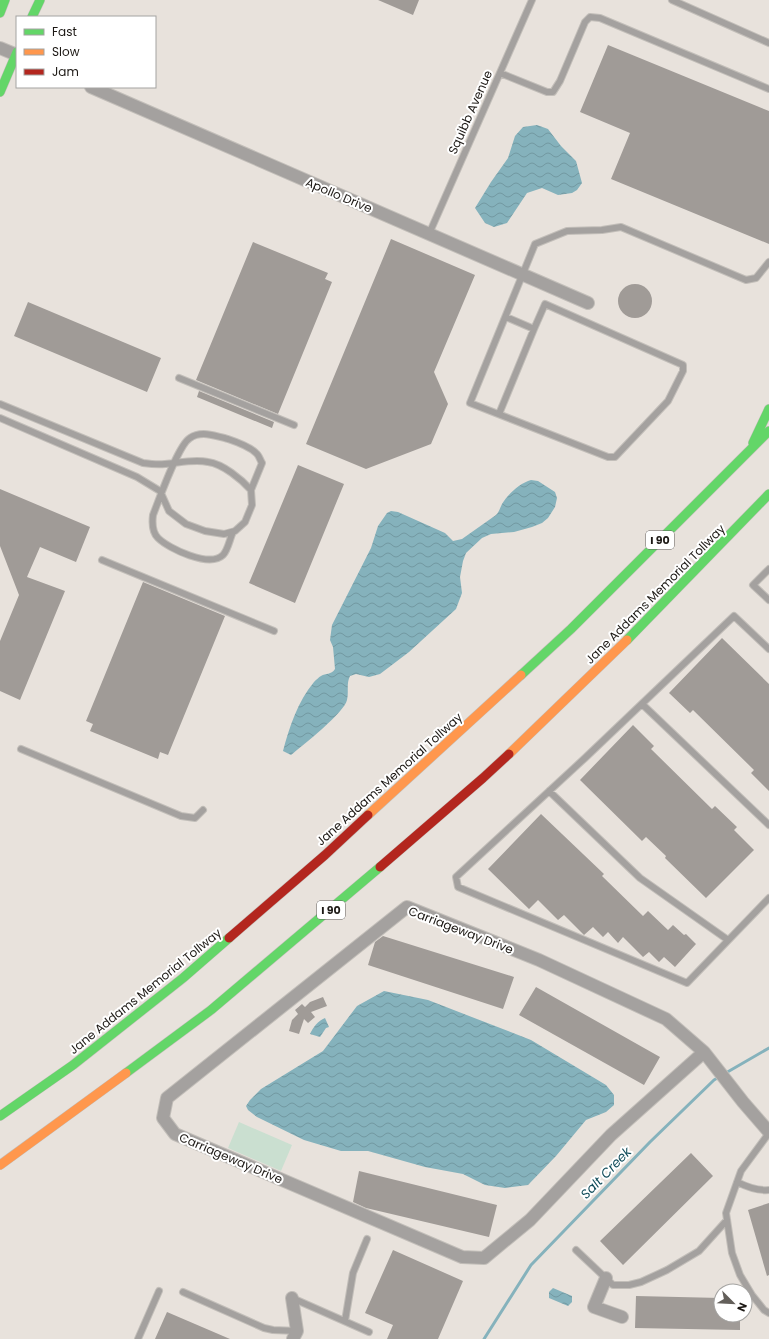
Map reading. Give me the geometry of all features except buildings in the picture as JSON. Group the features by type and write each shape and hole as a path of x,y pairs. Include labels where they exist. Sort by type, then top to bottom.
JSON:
{"main road":[{"path":"0,13 5,0"},
{"path":"32,16 40,0"},
{"path":"0,92 16,56"},
{"path":"749,451 769,409"},
{"name":"Jane Addams Memorial Tollway","path":"0,1116 73,1065 183,978 324,855 571,629 769,431"},
{"name":"Jane Addams Memorial Tollway","path":"0,1166 211,1010 354,890 483,778 640,628 769,494"}],"street":[{"path":"0,48 16,54"},
{"name":"Apollo Drive","path":"93,88 588,303"},
{"name":"Carriageway Drive","path":"704,1052 611,1135 530,1220 484,1258 462,1257 175,1134 163,1118 167,1098 407,907 539,960 666,1019 704,1052 769,1133"},
{"path":"606,1278 594,1307 622,1317"},
{"path":"292,1298 295,1335"}],"lane":[{"name":"Squibb Avenue","path":"429,234 532,0"},
{"path":"672,0 769,43"},
{"path":"500,73 547,92 553,92 560,81 585,22 590,17 600,18 769,89"},
{"path":"499,414 545,304 683,365 683,371 668,401 615,457 608,457 470,403 535,244 567,230 602,230 621,227 746,280 756,278 769,262"},
{"path":"506,317 534,329"},
{"path":"179,378 294,425"},
{"path":"0,404 143,463 163,464 182,461 209,462 227,470 243,481 251,490"},
{"path":"0,418 78,451 114,469 137,477 160,491 161,494 169,511 186,524 205,531 224,534 235,531 245,522 252,505 251,490 262,463 256,453 239,443 216,435 198,434 189,438 174,462 161,494 153,515 152,524 157,537 170,546 199,559 217,559 224,554 233,532"},
{"path":"102,560 274,631"},
{"path":"769,569 754,585 769,600"},
{"path":"769,649 734,616 456,877 458,888 687,983 769,898"},
{"path":"642,704 769,825"},
{"path":"21,749 181,816 195,818 203,810"},
{"path":"549,791 640,878 728,940"},
{"name":"Carriageway Drive","path":"769,1133 741,1171 726,1213 732,1253 740,1275 752,1295 764,1310 769,1312"},
{"path":"737,1182 750,1188 763,1191 769,1190"},
{"path":"576,1250 613,1285 628,1285 641,1282 667,1270 699,1251 727,1220"},
{"path":"345,1321 353,1273 368,1239"},
{"path":"138,1339 159,1291"},
{"path":"183,1292 264,1328 295,1335"},
{"path":"292,1298 369,1332"}],"green space":[{"path":"239,1122 292,1145 281,1171 228,1148"}],"water":[{"path":"537,125 548,129 561,146 576,161 582,183 577,190 572,193 558,195 542,188 527,193 507,223 494,227 485,223 475,208 508,158 515,136 523,127"},
{"path":"531,480 538,481 555,492 557,498 555,507 548,518 542,523 532,527 514,532 491,534 482,538 466,553 463,561 460,577 462,593 456,609 409,652 380,674 369,677 356,674 350,676 348,682 347,700 339,713 291,755 283,751 295,715 308,689 319,677 332,672 335,669 333,647 330,640 332,625 371,548 378,526 387,513 391,511 398,512 445,533 453,541 462,539 496,515 502,504 511,493 519,486"},
{"path":"384,991 428,1000 531,1040 606,1085 614,1095 614,1105 606,1112 586,1120 556,1156 528,1185 505,1188 485,1185 463,1174 425,1167 368,1151 341,1151 304,1140 257,1117 248,1110 246,1106 261,1089 323,1051 357,1006"},
{"path":"325,1018 329,1027 326,1028 320,1037 310,1034 316,1024"},
{"path":"553,1288 572,1296 572,1302 568,1306 549,1298 549,1292"}],"waterway":[{"name":"Salt Creek","path":"724,1074 769,1048"},
{"name":"Salt Creek","path":"484,1339 531,1265 650,1142 714,1080 719,1077"}],"traffic: fast":[{"path":"0,13 5,0"},
{"path":"32,16 40,0"},
{"path":"0,92 16,54"},
{"path":"753,443 769,409"},
{"path":"521,675 571,629 769,431"},
{"path":"627,640 769,494"},
{"path":"126,1073 211,1010 380,867"},
{"path":"0,1116 73,1065 183,978 229,938"}],"traffic: slow":[{"path":"509,754 627,640"},
{"path":"368,815 521,675"},
{"path":"0,1165 126,1073"}],"traffic: jam":[{"path":"380,867 509,754"},
{"path":"229,938 325,855 368,815"}]}
